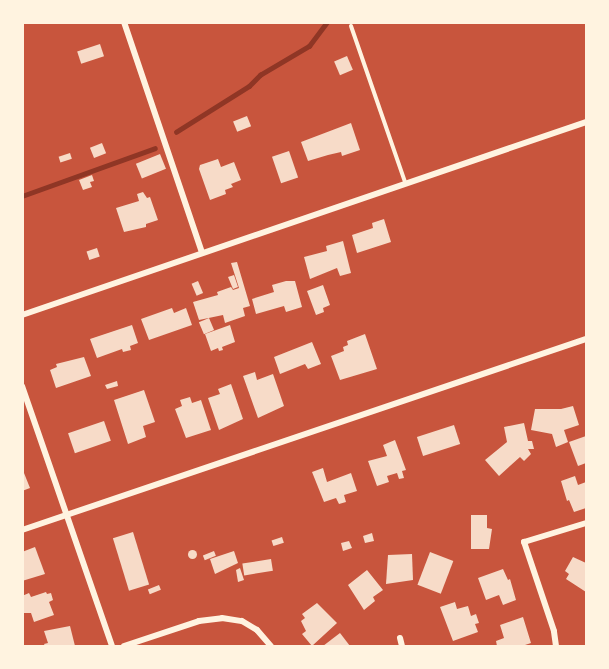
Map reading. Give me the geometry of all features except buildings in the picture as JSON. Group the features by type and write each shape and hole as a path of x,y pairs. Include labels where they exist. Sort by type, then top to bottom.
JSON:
{"street":[{"path":"124,22 202,252"},
{"path":"22,315 405,182 586,122"},
{"path":"22,530 586,339"},
{"path":"22,386 69,515 112,646"},
{"path":"556,646 554,631 524,542 586,523"},
{"path":"124,646 199,621 222,618 242,621 257,630 270,646"},
{"path":"400,638 402,646"}],"lane":[{"path":"351,26 405,182"}],"waterway":[{"path":"176,132 249,86 260,75 309,46 327,22"},
{"path":"22,196 155,148"}]}
